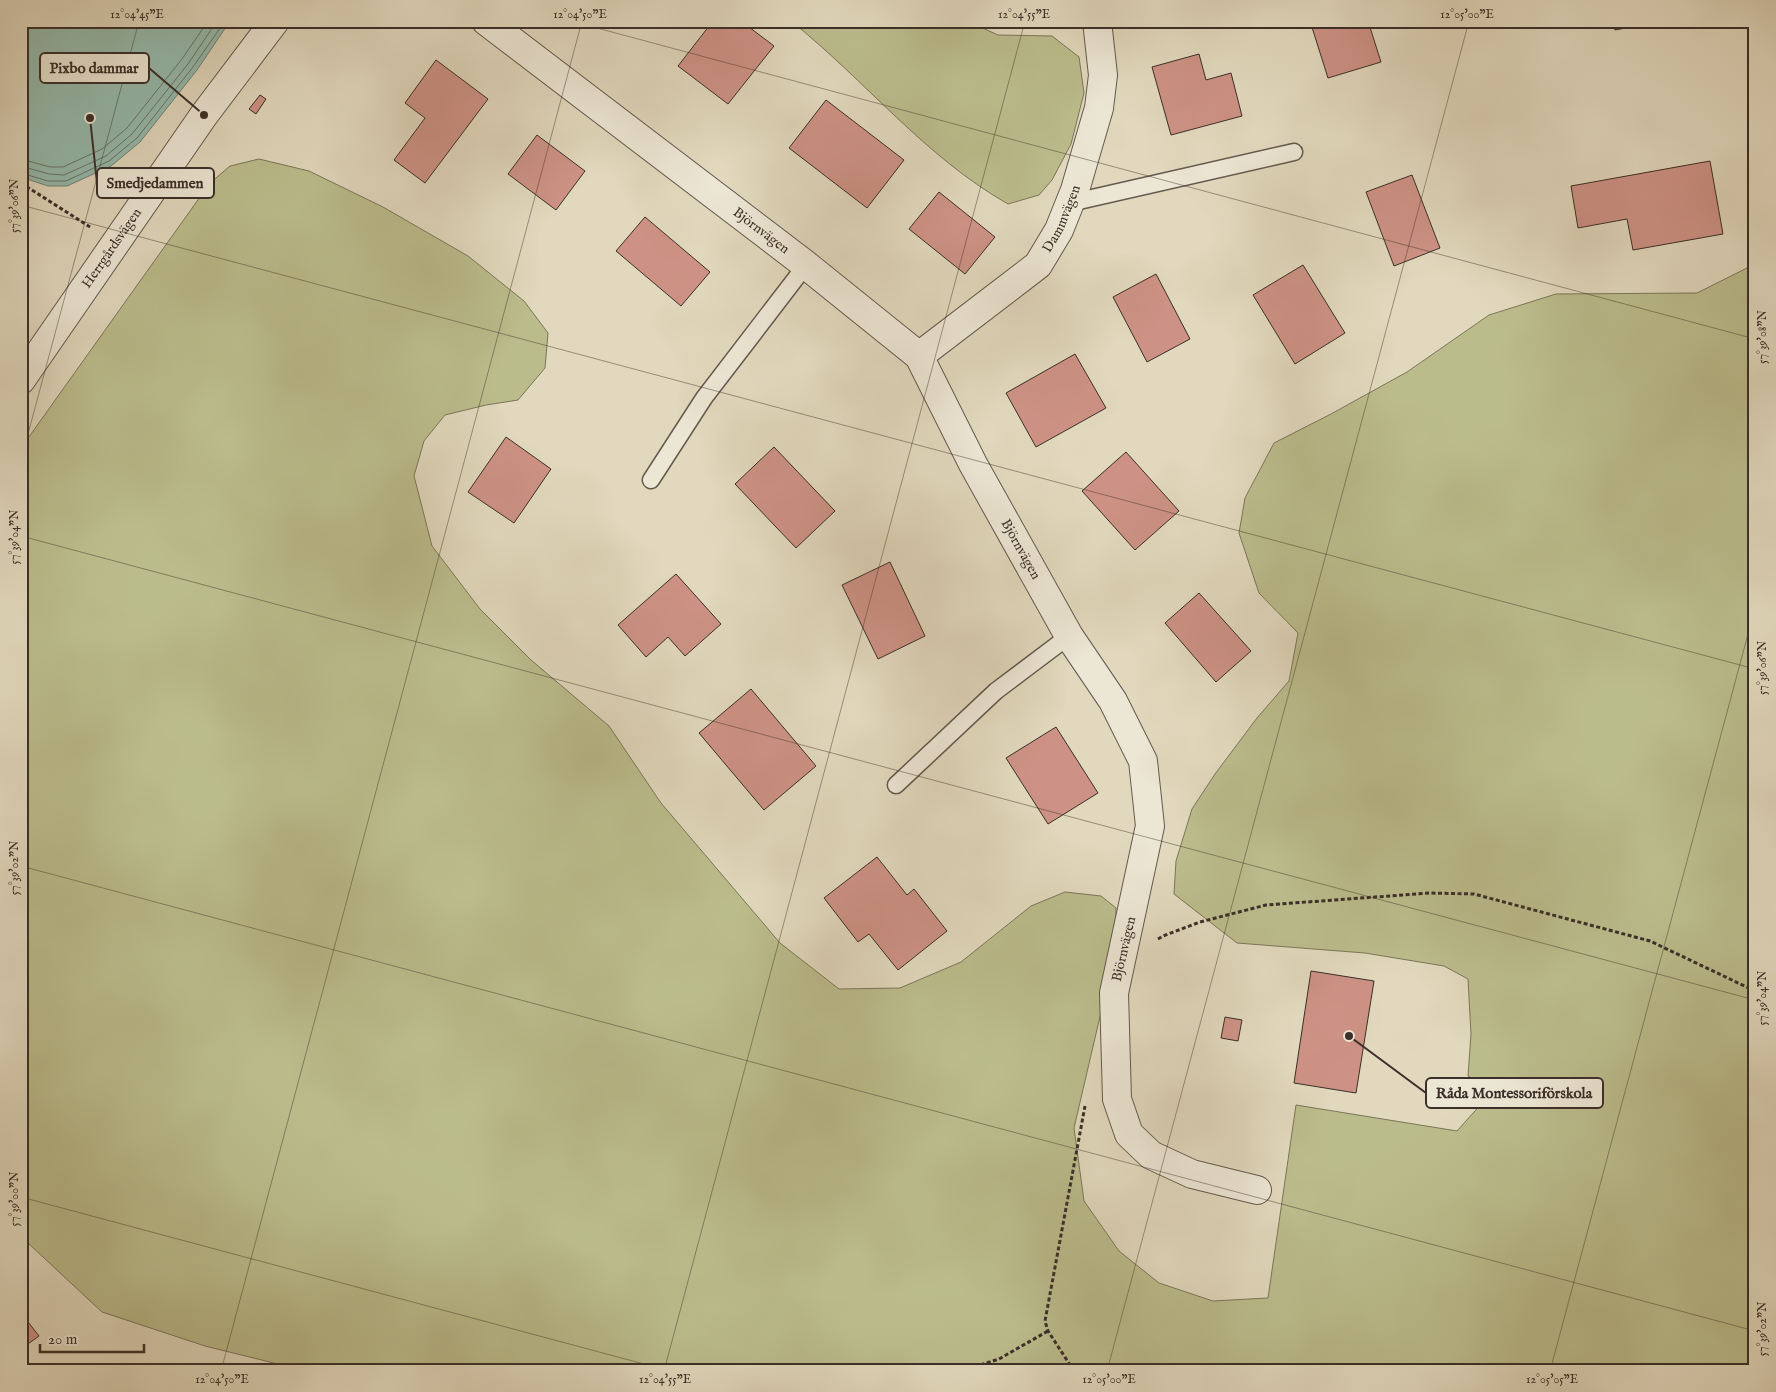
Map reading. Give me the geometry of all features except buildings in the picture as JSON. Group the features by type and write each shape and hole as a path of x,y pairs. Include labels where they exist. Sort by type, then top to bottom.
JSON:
{"street":[{"name":"Herrgårdsvägen","path":"21,380 231,78 275,21"},
{"name":"Björnvägen","path":"486,21 806,265 918,356 973,464 1069,636 1113,701 1143,761 1150,826 1114,993 1117,1099 1130,1134 1151,1155 1192,1174 1257,1190"},
{"name":"Dammvägen","path":"918,356 1038,265 1059,230 1070,203 1099,108 1104,75 1097,21"}],"lane":[{"path":"1070,203 1294,152"},
{"path":"651,480 704,398 806,265"},
{"path":"896,786 996,691 1069,636"}],"path":[{"path":"21,184 115,243"},
{"path":"1157,941 1163,936 1200,922 1266,905 1430,893 1474,894 1650,941 1755,991"},
{"path":"1074,1371 1048,1331 1045,1321 1086,1100"},
{"path":"962,1371 1000,1358 1048,1331"}],"shaded area":[{"path":"791,21 967,21 998,35 1052,36 1079,57 1084,93 1071,144 1052,180 1039,195 1008,204 949,164"},
{"path":"259,159 309,171 383,207 468,256 524,301 548,333 545,368 518,400 486,405 445,415 424,441 414,476 432,546 480,609 531,660 609,726 661,803 780,943 839,989 900,988 961,962 1031,906 1065,892 1101,896 1116,908 1116,948 1074,1128 1084,1201 1119,1251 1159,1283 1213,1301 1268,1298 1296,1105 1457,1131 1492,1092 1468,1076 1471,1034 1468,979 1444,966 1365,953 1237,943 1174,894 1176,861 1192,809 1215,774 1257,718 1289,681 1298,633 1259,593 1239,533 1245,498 1274,443 1407,372 1489,315 1556,294 1697,293 1755,264 1755,1371 306,1371 205,1346 102,1312 28,1243 21,1239 21,448 210,183 230,166"}],"water":[{"path":"21,21 230,21 197,70 140,142 111,166 67,186 48,186 21,177"}],"place":[{"name":"Pixbo dammar","path":"204,115"},
{"name":"Smedjedammen","path":"90,118"},
{"name":"Råda Montessoriförskola","path":"1349,1036"}]}
